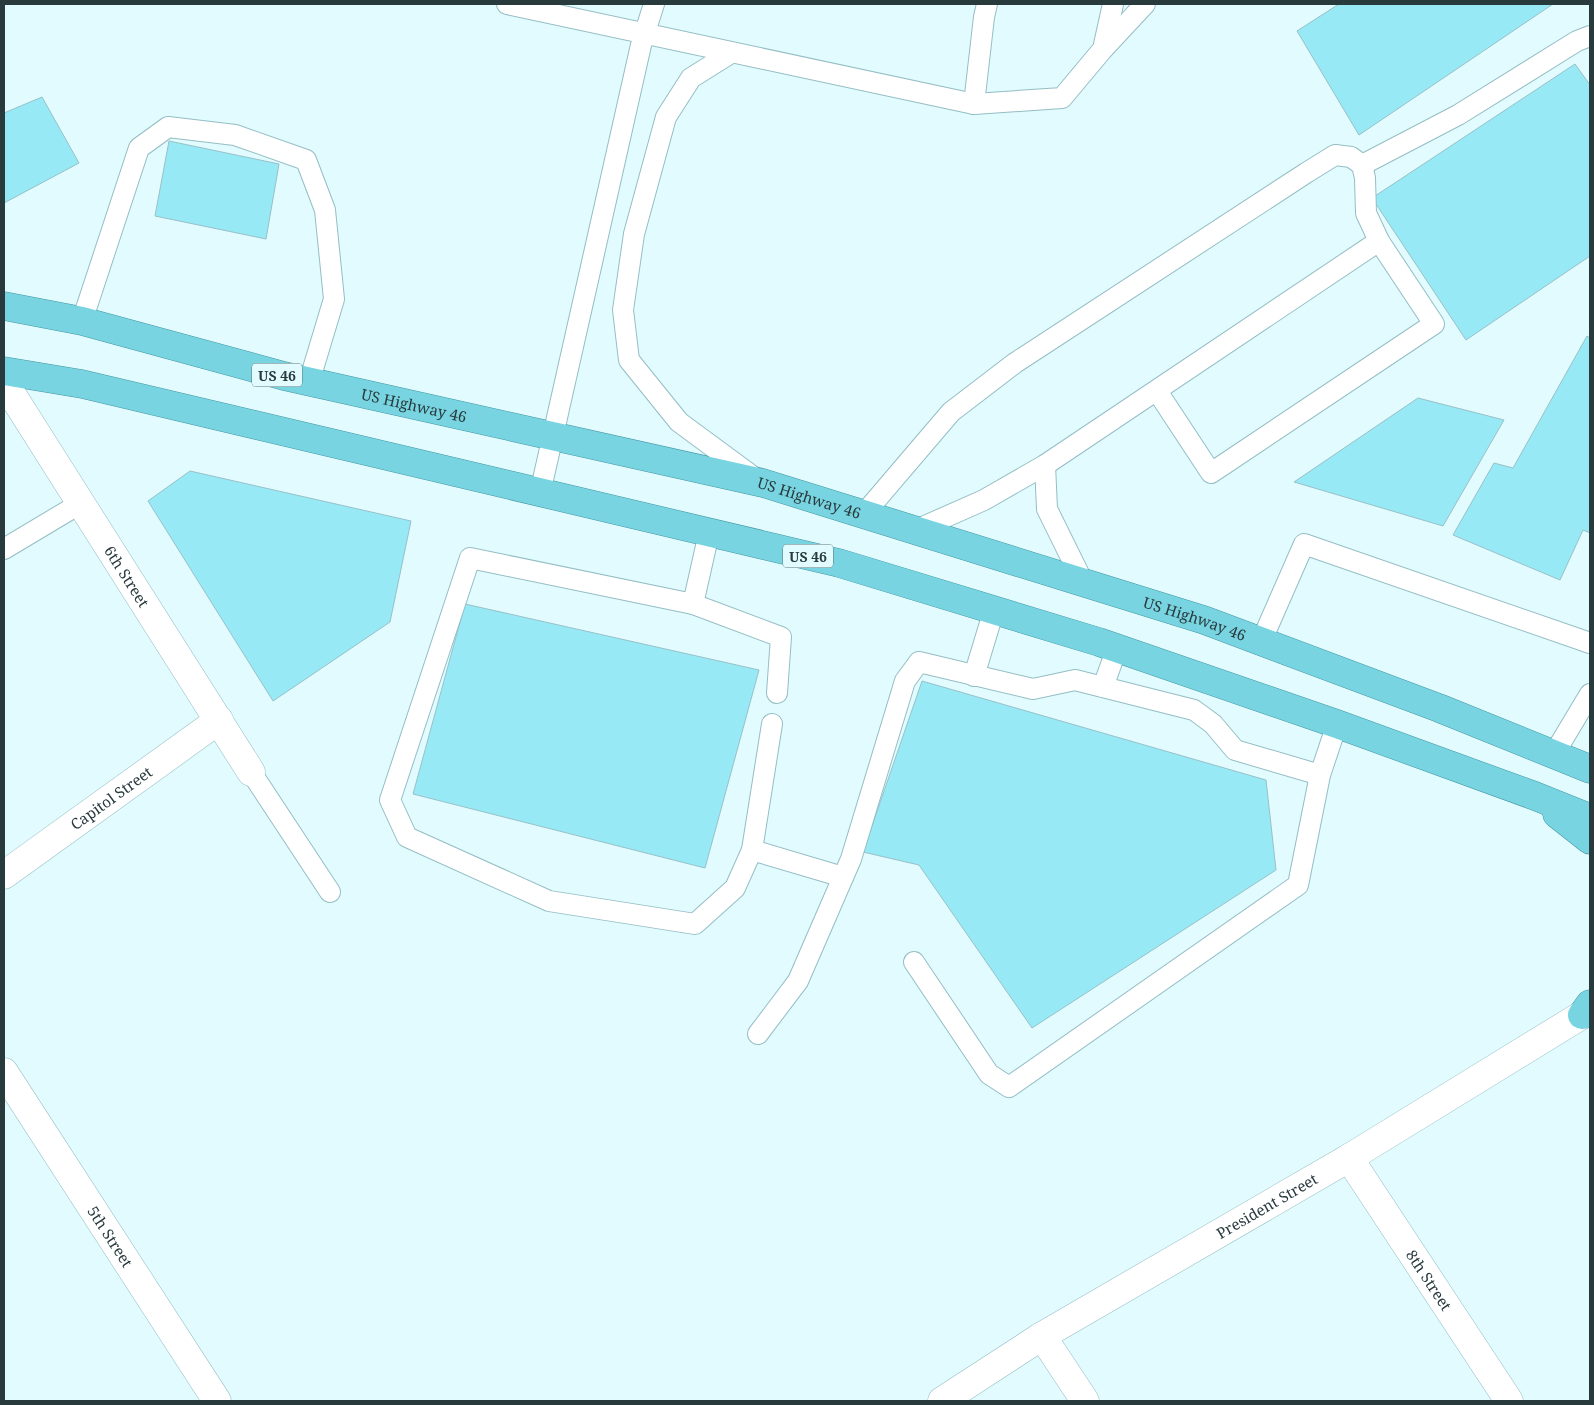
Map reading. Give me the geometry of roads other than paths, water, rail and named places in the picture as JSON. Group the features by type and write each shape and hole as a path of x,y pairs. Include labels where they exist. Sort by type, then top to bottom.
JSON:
{"highway":[{"name":"US Highway 46","path":"4,306 82,321 309,382 763,483 1204,620 1439,708 1590,769"},
{"name":"US 46","path":"4,371 82,384 839,563 1117,648 1337,724 1590,818"},
{"path":"1535,796 1590,840"}],"street":[{"name":"6th Street","path":"4,382 251,772"},
{"name":"Capitol Street","path":"4,875 219,720"},
{"name":"President Street","path":"942,1401 1042,1336 1349,1158 1587,1010"},
{"name":"5th Street","path":"4,1072 217,1401"},
{"name":"8th Street","path":"1349,1158 1509,1401"},
{"path":"1042,1336 1085,1401"}],"lane":[{"path":"507,4 974,104 1062,98 1145,4"},
{"path":"540,493 644,34 654,4"},
{"path":"974,104 987,4"},
{"path":"1104,49 1113,4"},
{"path":"1362,165 1458,115 1577,41 1590,36"},
{"path":"731,52 691,78 666,116 634,234 623,310 629,360 635,368 679,422 763,483"},
{"path":"82,321 139,148 168,127 235,134 306,160 326,210 334,299 309,382"},
{"path":"864,514 951,412 1015,363 1335,155 1351,157 1362,165 1365,178 1366,213 1379,241 1434,324 1211,473 1156,391"},
{"path":"916,530 984,500 1045,465 1379,241"},
{"path":"1045,465 1048,509 1083,582"},
{"path":"4,549 81,503"},
{"path":"693,604 709,533"},
{"path":"1261,642 1304,544 1590,643"},
{"path":"772,724 752,850 735,888 695,924 549,901 407,837 390,800 470,558 693,604 781,637 777,693"},
{"path":"974,676 994,610"},
{"path":"1103,687 1117,648"},
{"path":"758,1034 798,981 851,859 905,682 919,662 1033,690 1075,680 1194,710 1213,724 1235,750 1320,775"},
{"path":"1554,754 1590,694"},
{"path":"914,962 989,1074 1009,1087 1298,885 1320,775 1337,724"},
{"path":"251,772 330,892"},
{"path":"752,850 843,877"}]}
